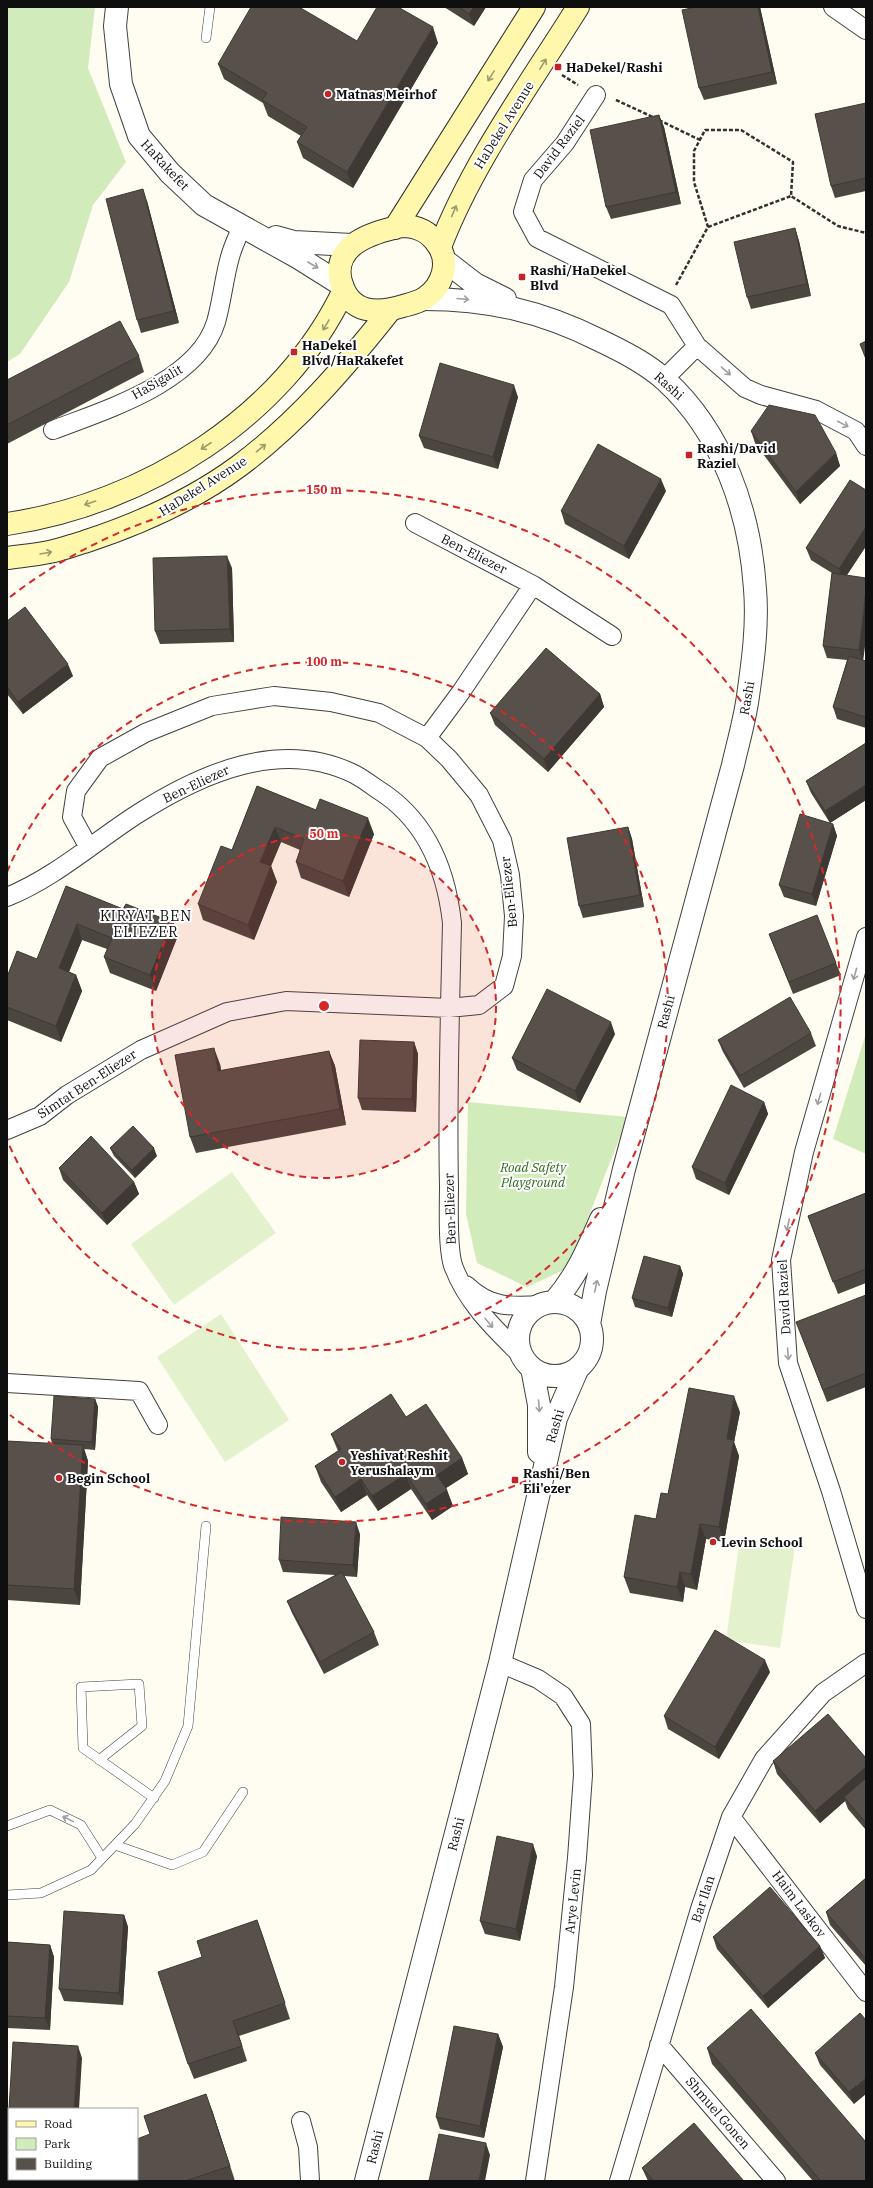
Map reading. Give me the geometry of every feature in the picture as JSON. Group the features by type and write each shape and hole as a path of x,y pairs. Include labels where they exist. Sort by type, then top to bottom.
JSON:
{"main road":[{"path":"395,228 534,7"},
{"name":"HaDekel Avenue","path":"442,254 456,206 472,176 578,7"},
{"path":"408,226 421,229 432,237 442,254 443,273 438,285 424,299 391,309 379,311 367,310 356,304 343,287 340,272 342,260 352,245 362,238 395,228 408,226"},
{"path":"7,524 43,518 139,485 218,438 249,414 282,380 319,337 343,287"},
{"name":"HaDekel Avenue","path":"7,558 50,552 102,536 154,516 232,471 272,439 308,404 367,339 391,309"}],"street":[{"name":"HaRakefet","path":"118,7 115,26 121,84 139,136 170,173 204,205 322,270 343,287"},
{"path":"833,7 866,30"},
{"name":"David Raziel","path":"596,95 565,144 533,180 523,212 537,238 671,305 697,346 745,388 762,395 816,410 856,431 866,446"},
{"name":"HaRakefet","path":"242,226 294,242 352,245"},
{"name":"HaSigalit","path":"53,430 115,406 159,384 182,369 204,347 216,323 230,257 242,226"},
{"name":"Rashi","path":"442,254 475,284 538,315"},
{"name":"Rashi","path":"424,299 480,301 507,305 538,315 585,333 628,354 664,379 698,417 730,474 748,533 756,590 755,638 748,698 732,765 624,1169 594,1291 589,1324"},
{"path":"664,379 697,346"},
{"name":"Ben-Eliezer","path":"415,523 533,585 612,636"},
{"path":"427,738 461,692 533,585"},
{"name":"Ben-Eliezer","path":"89,848 72,817 76,791 100,758 145,733 212,706 274,696 331,702 379,714 427,738 449,759 479,795 502,840 510,875 514,916 512,956 504,986 479,1005 449,1008"},
{"name":"Ben-Eliezer","path":"7,897 29,888 139,813 180,790 218,772 250,762 285,758 317,762 354,774 395,801 407,813 435,852 449,894 452,923 449,1008 448,1170 449,1226 453,1267 468,1296 479,1312 527,1362"},
{"name":"David Raziel","path":"866,936 804,1152 781,1260 788,1363 866,1608"},
{"name":"Simtat Ben-Eliezer","path":"7,1130 40,1116 67,1095 141,1050 227,1012 286,1001 449,1008"},
{"name":"Rashi","path":"548,1304 568,1287 580,1267 624,1169"},
{"name":"Ben-Eliezer","path":"453,1267 463,1283 476,1295 497,1305 510,1307 548,1304"},
{"path":"565,1303 575,1308 589,1324 592,1345 587,1359 577,1370 566,1375 554,1376 542,1374 527,1362 519,1344 519,1332 523,1320 531,1311 548,1304 565,1303"},
{"name":"Rashi","path":"527,1362 539,1405 539,1485"},
{"name":"Rashi","path":"366,2181 500,1663 539,1485 556,1418 577,1370"},
{"path":"7,1383 139,1391 158,1425"},
{"name":"Arye Levin","path":"500,1663 538,1679 563,1696 581,1724 583,1775 577,1858 564,1987 535,2181"},
{"name":"Bar Ilan","path":"619,2181 700,1909 731,1816 764,1760 823,1693 866,1663"},
{"name":"Haim Laskov","path":"731,1816 866,1992"},
{"name":"Shmuel Gonen","path":"659,2045 776,2181"},
{"path":"301,2121 308,2147 310,2181"}],"lane":[{"path":"206,38 210,7"},
{"path":"7,1895 41,1893 91,1870 135,1824 165,1781 188,1726 206,1526"},
{"path":"100,1760 142,1726 139,1684 82,1687 83,1748 100,1760 154,1798"},
{"path":"115,1845 172,1865 203,1852 243,1792"},
{"path":"7,1826 50,1810 81,1825 102,1858"}],"path":[{"path":"543,64 596,95 623,102 700,140"},
{"path":"708,227 694,182 694,151 705,130 741,130 793,162 791,196"},
{"path":"668,303 682,273 708,227 791,196"},
{"path":"791,196 838,226 866,234"}],"green space":[{"path":"7,7 95,7 88,68 126,162 93,205 69,282 20,354 7,362"},
{"path":"866,1033 866,1154 833,1139"},
{"name":"Road Safety Playground","path":"468,1102 628,1117 568,1268 527,1287 477,1263 466,1214"},
{"path":"232,1172 276,1233 174,1305 131,1244"},
{"path":"221,1314 289,1420 225,1462 157,1357"},
{"path":"740,1538 795,1546 780,1648 726,1640"}],"building":[{"name":"Matnas Meirhof","path":"251,7 299,7 357,41 377,7 398,7 433,27 347,172 297,142 307,127 262,100 267,93 218,64"},
{"path":"459,7 474,7 469,14"},
{"path":"696,7 758,7 772,72 699,88 682,10"},
{"path":"866,103 866,178 831,186 815,114"},
{"path":"659,115 676,192 606,207 590,130"},
{"path":"143,189 174,311 137,320 106,199"},
{"path":"795,228 807,284 747,297 734,242"},
{"path":"120,321 139,356 7,425 7,380"},
{"path":"866,341 866,359 860,344"},
{"path":"440,363 514,385 493,457 419,436"},
{"path":"769,405 815,415 836,453 796,492 751,431"},
{"path":"598,444 661,479 624,546 561,511"},
{"path":"850,480 866,490 866,527 839,569 806,548"},
{"path":"227,556 230,629 155,631 153,558"},
{"path":"832,573 866,578 866,591 859,650 823,646"},
{"path":"25,607 68,664 18,702 7,687 7,621"},
{"path":"546,648 600,694 544,759 490,713"},
{"path":"849,656 866,661 866,717 833,707"},
{"path":"866,743 866,785 825,811 806,781"},
{"path":"257,786 316,810 320,799 368,818 343,881 296,862 304,839 275,827 260,862 271,866 248,925 198,904 221,846 232,850"},
{"path":"800,814 833,824 812,894 779,885"},
{"path":"628,827 640,895 579,906 567,838"},
{"path":"66,886 123,909 126,904 172,922 150,975 104,957 112,938 77,924 59,968 76,975 56,1026 7,1007 7,977 17,951 37,959"},
{"path":"817,915 836,963 789,982 769,934"},
{"path":"547,989 611,1022 575,1091 512,1058"},
{"path":"790,997 811,1033 740,1076 718,1040"},
{"path":"360,1040 414,1042 412,1099 358,1098"},
{"path":"214,1048 218,1071 329,1051 340,1109 190,1137 175,1055"},
{"path":"731,1085 764,1102 725,1183 692,1167"},
{"path":"133,1126 154,1148 132,1170 110,1148"},
{"path":"91,1136 134,1182 102,1213 59,1168"},
{"path":"866,1193 866,1269 833,1282 808,1216"},
{"path":"644,1256 680,1266 668,1308 632,1298"},
{"path":"866,1295 866,1373 823,1390 796,1322"},
{"path":"689,1388 734,1396 727,1439 734,1440 719,1527 700,1524 691,1574 680,1572 677,1587 624,1577 635,1515 656,1519 661,1493 668,1494"},
{"path":"391,1394 406,1417 426,1404 462,1458 437,1475 447,1490 426,1504 406,1474 372,1496 361,1479 335,1497 315,1466 341,1449 331,1434"},
{"path":"54,1396 95,1399 92,1442 51,1439"},
{"path":"7,1441 83,1445 74,1589 7,1585"},
{"path":"281,1517 356,1522 353,1565 279,1560"},
{"path":"342,1572 374,1632 320,1662 287,1601"},
{"path":"715,1630 765,1660 715,1747 664,1716"},
{"path":"828,1714 866,1758 866,1767 815,1811 773,1761"},
{"path":"866,1778 866,1823 844,1797"},
{"path":"497,1836 533,1844 516,1929 480,1921"},
{"path":"866,1878 866,1959 826,1912"},
{"path":"770,1887 820,1946 763,1996 713,1937"},
{"path":"64,1911 124,1915 119,1993 59,1989"},
{"path":"257,1920 285,2003 233,2021 242,2046 188,2064 158,1972 202,1957 197,1941"},
{"path":"7,1942 50,1945 45,2018 7,2016"},
{"path":"751,2009 866,2142 866,2181 821,2181 707,2048"},
{"path":"860,2013 866,2020 866,2078 849,2092 815,2053"},
{"path":"454,2026 498,2034 480,2126 436,2117"},
{"path":"13,2042 78,2046 74,2108 9,2108"},
{"path":"206,2094 230,2166 185,2181 113,2181 138,2180 138,2139 150,2134 144,2116"},
{"path":"694,2123 743,2180 742,2181 654,2181 642,2168"},
{"path":"439,2134 486,2143 479,2181 429,2181"}],"place":[{"name":"HaDekel/Rashi","path":"558,67"},
{"name":"Matnas Meirhof","path":"328,94"},
{"name":"Rashi/HaDekel Blvd","path":"522,277"},
{"name":"HaDekel Blvd/HaRakefet","path":"294,352"},
{"name":"Rashi/David Raziel","path":"689,455"},
{"name":"Yeshivat Reshit Yerushalaym","path":"342,1462"},
{"name":"Begin School","path":"59,1478"},
{"name":"Rashi/Ben Eli'ezer","path":"515,1480"},
{"name":"Levin School","path":"713,1542"}],"district":[{"name":"KIRYAT BEN ELIEZER","path":"146,924"}]}
